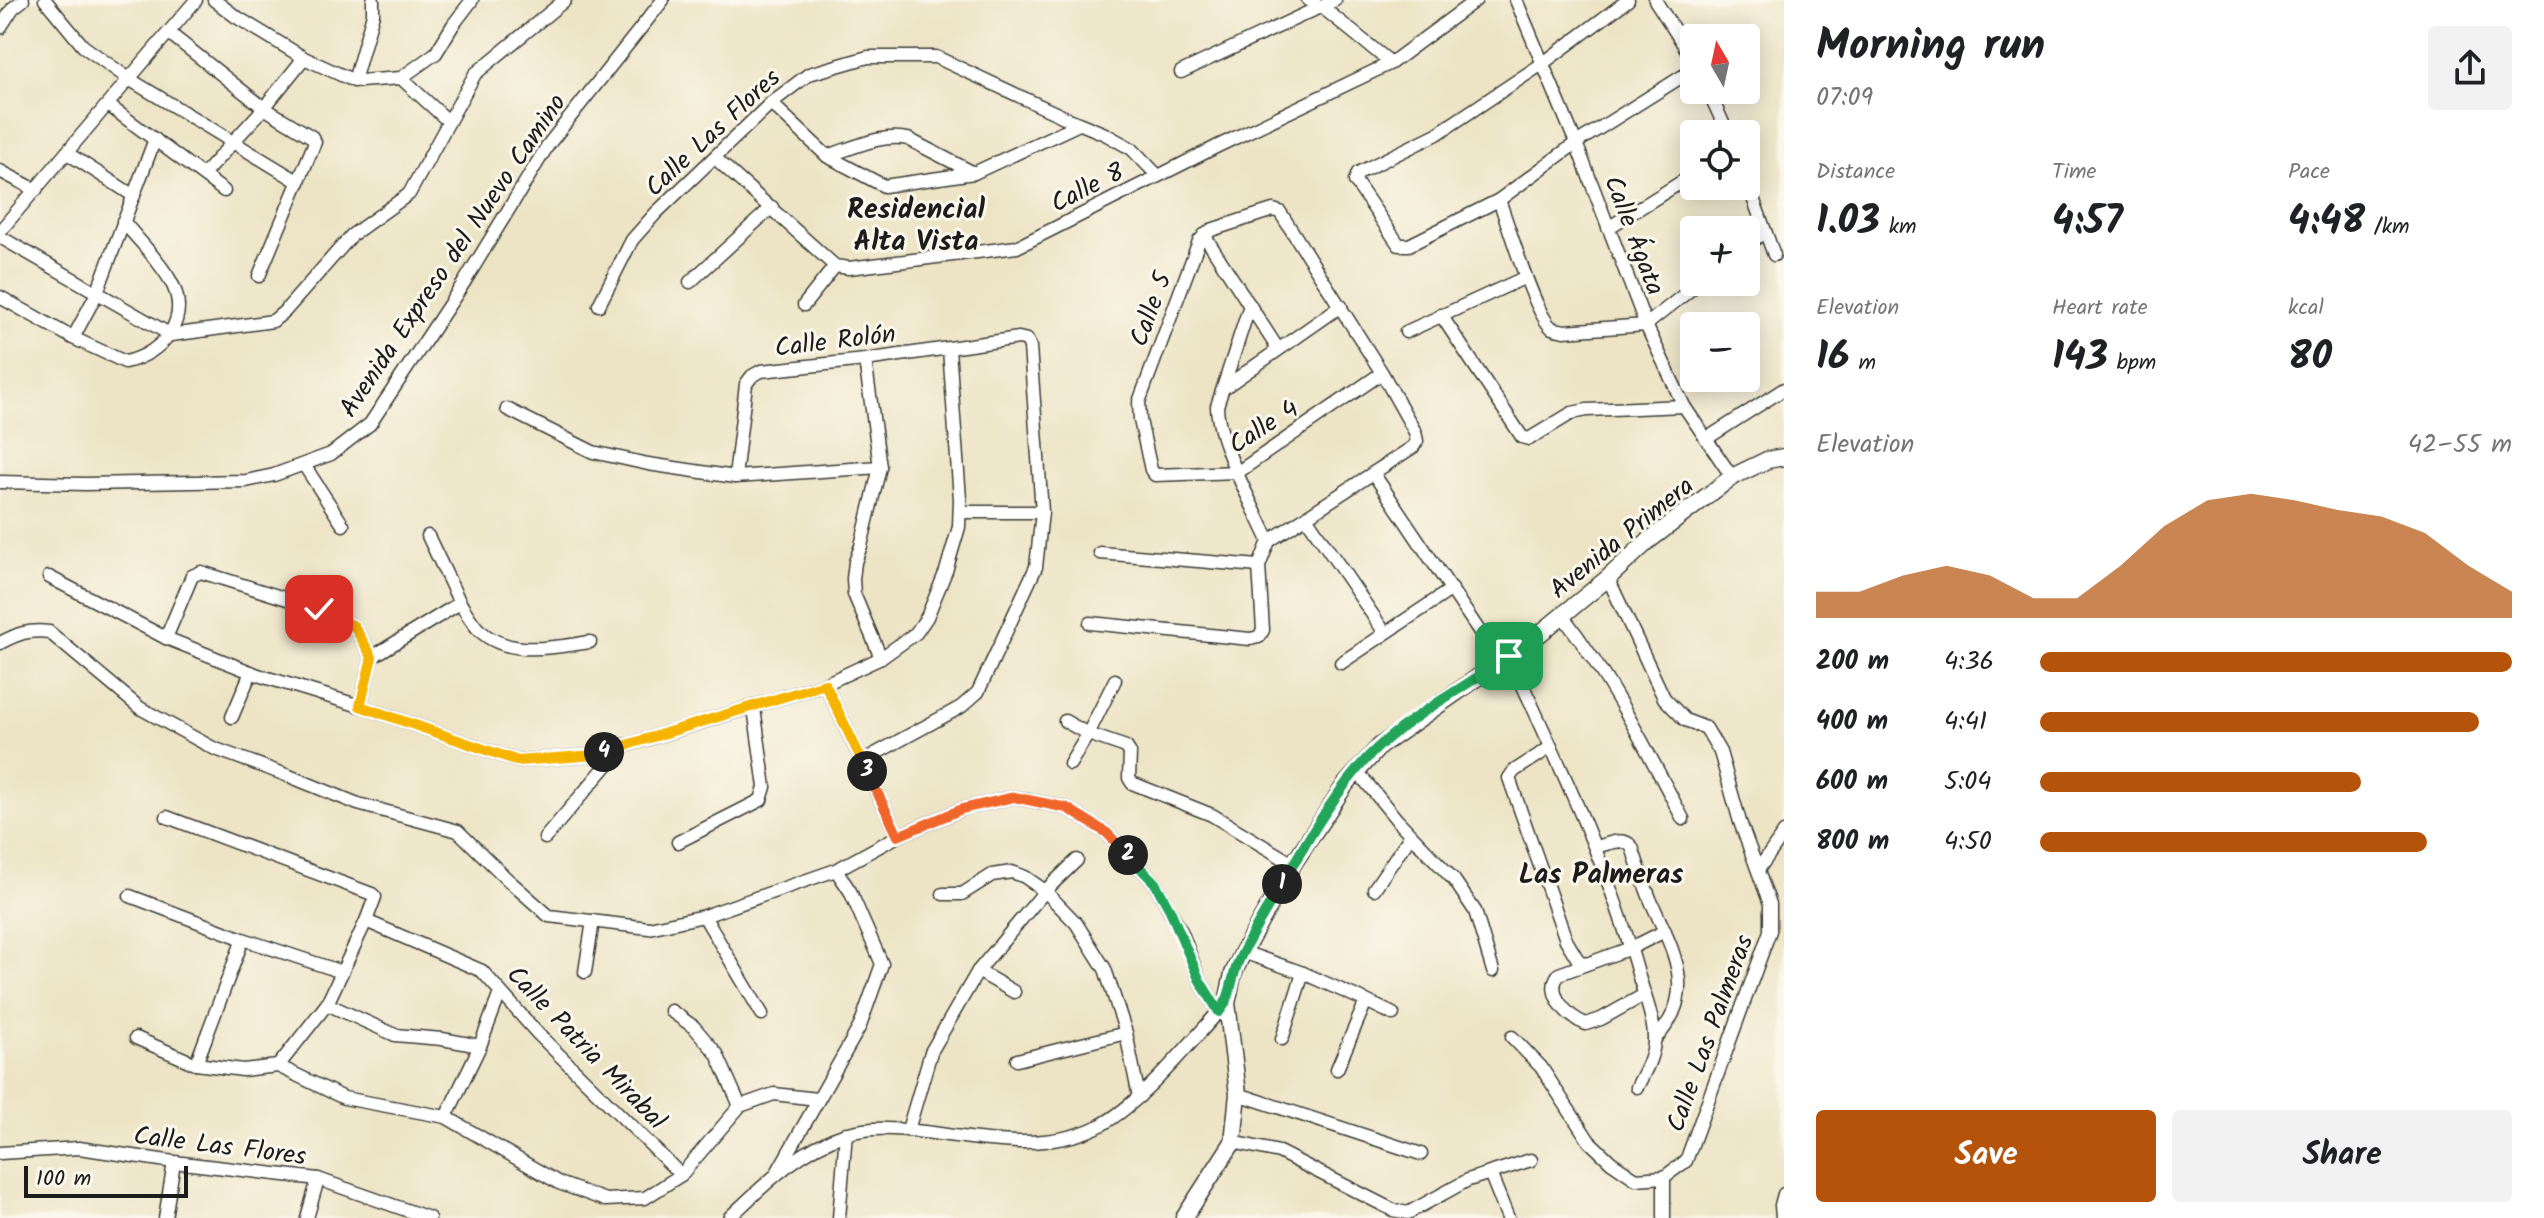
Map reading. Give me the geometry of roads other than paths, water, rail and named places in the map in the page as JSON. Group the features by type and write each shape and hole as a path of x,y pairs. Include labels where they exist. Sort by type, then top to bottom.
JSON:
{"main road":[{"name":"Avenida Primera","path":"1184,1218 1233,1142 1238,1094 1223,1008 1233,974 1293,864 1356,770 1407,725 1562,615 1647,542 1732,477 1767,460 1784,457"}],"street":[{"path":"45,0 83,46 129,79 299,182"},
{"path":"196,0 0,234 96,295 171,335 273,321 285,311 352,235 409,194 475,74 565,0"},
{"path":"214,0 304,58 354,81 401,78 436,53 472,0"},
{"path":"354,81 373,14 373,0"},
{"name":"Avenida Expreso del Nuevo Camino","path":"0,482 246,481 274,475 331,454 370,424 465,281 548,145 663,0"},
{"path":"1308,0 1322,7 1391,63"},
{"path":"1181,72 1335,0"},
{"name":"Calle 8","path":"835,266 849,268 1017,247 1391,63 1476,0"},
{"name":"Calle Ágata","path":"1516,0 1576,143 1646,325 1684,406 1732,477"},
{"path":"1628,0 1542,64 1437,134 1358,173 1355,181 1399,245 1403,246 1499,200 1576,143 1680,78"},
{"path":"1655,0 1680,39"},
{"path":"0,28 14,3"},
{"path":"169,33 264,108 312,137 315,142 259,276"},
{"name":"Calle Las Flores","path":"599,305 632,240 771,103 809,74 868,57 936,57 1105,134 1132,149 1158,176"},
{"path":"203,175 304,58"},
{"path":"401,78 448,121"},
{"path":"771,103 827,156 884,186 974,173 1079,124"},
{"path":"108,105 224,191"},
{"path":"827,156 886,137 898,137 908,139 974,173"},
{"path":"73,338 96,295 155,139"},
{"path":"67,153 134,196"},
{"path":"715,158 835,266 804,305"},
{"path":"0,171 36,190"},
{"path":"1608,228 1680,183"},
{"path":"1499,200 1526,277 1544,319 1553,329 1564,331 1646,325 1682,296"},
{"path":"1754,200 1774,255"},
{"path":"690,282 772,207"},
{"path":"1090,623 1250,639 1259,637 1263,630 1259,566 1269,541 1413,447 1417,441 1415,432 1382,373 1277,210 1211,230 1204,235 1278,349"},
{"path":"0,297 73,338 125,362 149,355 171,335 178,310 177,295 170,280 123,221"},
{"path":"1760,235 1765,231"},
{"name":"Calle 5","path":"1155,475 1151,470 1140,420 1139,402 1199,241 1204,235"},
{"path":"1406,332 1526,277"},
{"path":"1250,305 1217,406 1217,419 1269,541"},
{"path":"1225,387 1341,306"},
{"path":"1441,315 1522,437 1529,439 1572,413 1587,410 1684,406"},
{"name":"Calle Rolón","path":"735,477 746,384 761,371 1019,338 1027,340 1030,347 1042,512"},
{"path":"49,577 166,638 251,672 518,761 595,755 825,684 881,658 916,633 927,617 946,571 961,512 949,349"},
{"path":"865,360 880,467 853,579 854,594 881,658"},
{"name":"Calle 4","path":"1155,475 1238,472 1382,373"},
{"path":"1706,439 1784,389"},
{"path":"507,409 609,457 735,477 880,467"},
{"path":"304,465 343,525"},
{"path":"1373,473 1504,659 1551,747 1596,847 1631,948 1654,1040 1652,1055 1637,1087"},
{"path":"862,761 961,707 978,692 1036,567 1042,512 961,512"},
{"path":"1306,517 1385,633"},
{"path":"428,536 460,603 478,629 498,642 518,648 541,649 590,642"},
{"path":"1100,553 1259,566"},
{"path":"166,638 192,576 201,572 319,609 354,626 372,657 360,706"},
{"name":"Calle Las Palmeras","path":"1608,578 1664,698 1685,720 1706,728 1720,752 1740,822 1770,904 1770,931 1686,1161 1664,1177"},
{"path":"1341,663 1452,589"},
{"path":"372,657 460,603"},
{"path":"1562,615 1621,700 1683,819"},
{"path":"0,643 22,632 49,632 140,708 213,748 358,804 458,831 549,916 649,928 704,916 836,870 898,836 962,809 1014,797 1067,808 1107,833 1155,883 1182,933 1199,979 1223,1008 1139,1097 1100,1126 1073,1137 1044,1142 1013,1143 908,1130 872,1129 846,1133 812,1149 776,1173 729,1218"},
{"path":"232,717 251,672"},
{"path":"1070,764 1115,680"},
{"path":"825,684 898,836"},
{"path":"678,842 761,800 765,787 754,708"},
{"path":"1065,721 1088,734 1126,747 1130,753 1129,778 1132,783 1212,815 1293,864"},
{"path":"545,838 624,745"},
{"path":"1551,747 1514,771 1509,778 1566,940 1578,960 1585,964"},
{"path":"1356,770 1454,880 1475,911 1493,971"},
{"path":"167,817 375,897 327,1004 278,1066"},
{"path":"1758,870 1784,833"},
{"path":"1374,889 1411,835"},
{"path":"1596,847 1621,841 1628,842 1632,847 1680,977 1678,1004 1670,1024 1654,1040"},
{"path":"908,1130 931,1052 978,971 1045,891 1077,860"},
{"path":"776,1173 860,1026 882,964 850,891 836,870"},
{"path":"943,894 962,894 1004,871 1025,877 1045,891 1076,923 1105,969 1126,1033 1139,1097"},
{"path":"130,896 342,972"},
{"path":"704,916 762,1014"},
{"name":"Calle Patria Mirabal","path":"366,921 482,971 538,1034 681,1175"},
{"path":"585,972 593,921"},
{"path":"1644,995 1586,1024 1565,1010 1554,992 1554,980 1559,974 1631,948 1665,931"},
{"path":"196,1064 243,939"},
{"path":"1243,952 1303,973 1393,1014"},
{"path":"978,971 1014,992"},
{"path":"1282,1039 1303,973"},
{"path":"446,1117 480,1046 500,993"},
{"path":"1337,1069 1366,1001"},
{"path":"327,1004 395,1035 480,1046"},
{"path":"671,1011 694,1027 717,1054 740,1106"},
{"path":"1017,1060 1126,1033"},
{"path":"1512,1037 1541,1067 1589,1141 1611,1162 1636,1179 1664,1177 1664,1218"},
{"path":"136,1038 196,1064 243,1070 278,1066 344,1098 446,1117 559,1183 605,1200 645,1198 681,1175 740,1106 774,1094 817,1099"},
{"path":"1238,1094 1421,1154"},
{"path":"839,1218 846,1133"},
{"path":"1233,1142 1279,1152 1393,1210 1408,1213 1468,1180 1531,1160"},
{"name":"Calle Las Flores","path":"0,1153 79,1148 318,1179 429,1218"},
{"path":"165,1218 174,1162"},
{"path":"1490,1173 1508,1218"},
{"path":"307,1218 318,1179"},
{"path":"1782,1218 1784,1194"}],"district":[{"name":"Residencial Alta Vista","path":"916,224"},
{"name":"Las Palmeras","path":"1601,873"}]}
